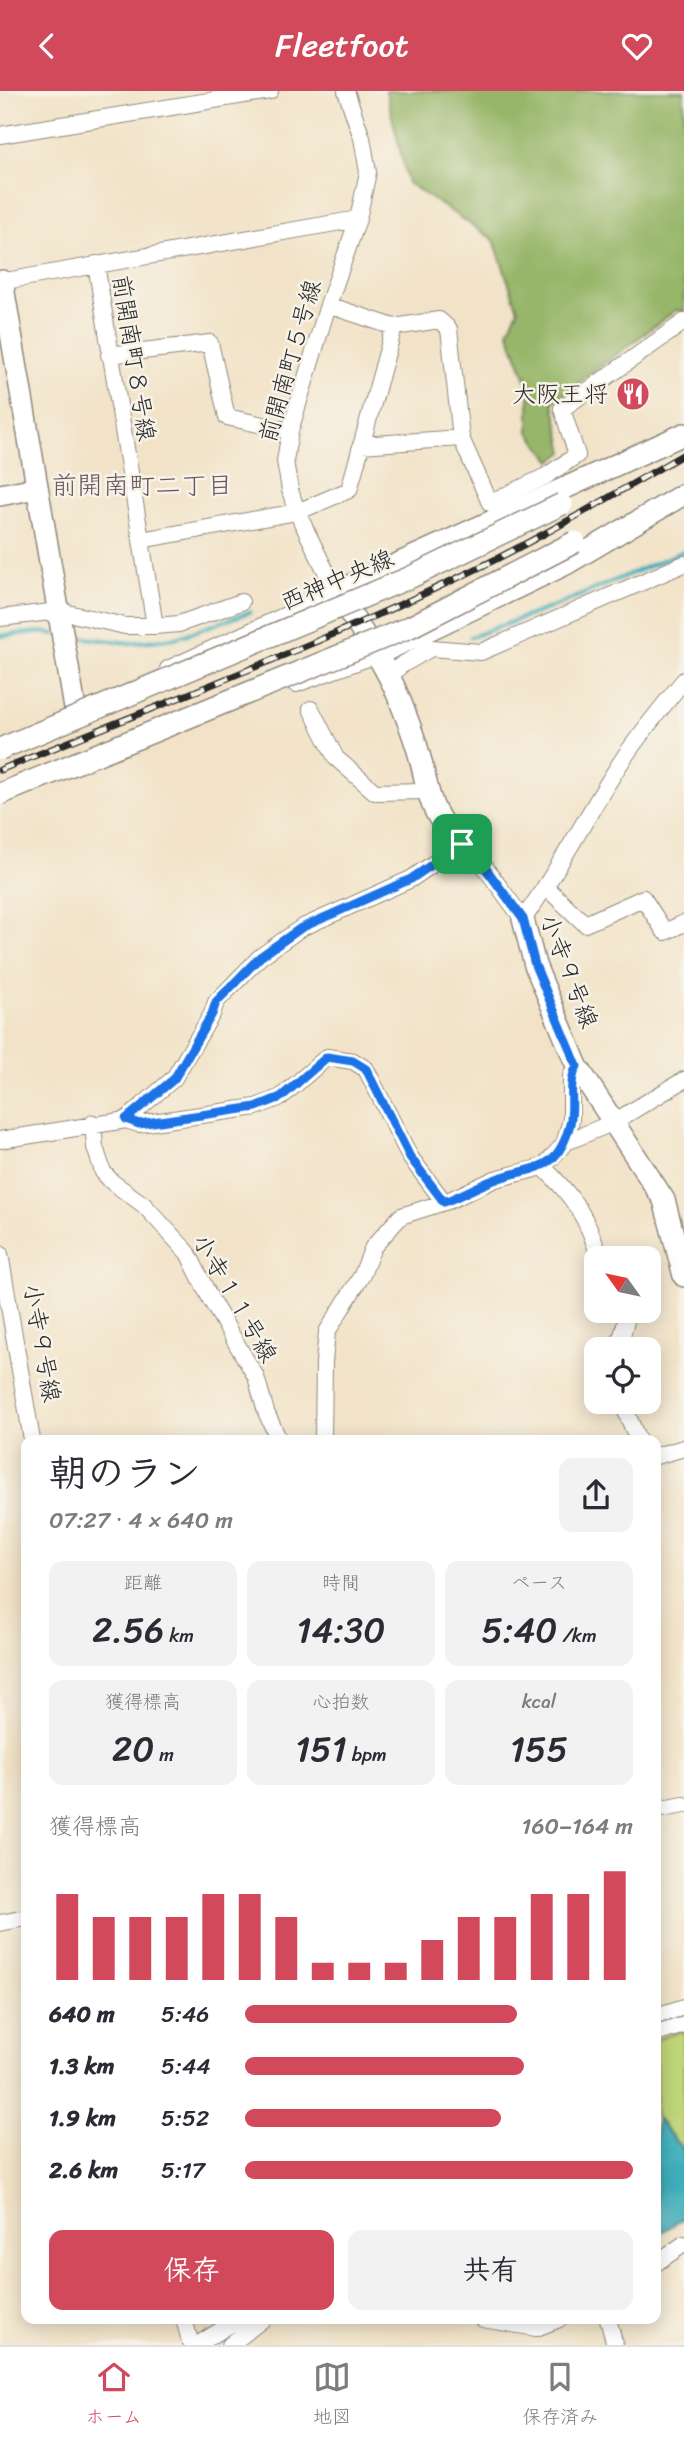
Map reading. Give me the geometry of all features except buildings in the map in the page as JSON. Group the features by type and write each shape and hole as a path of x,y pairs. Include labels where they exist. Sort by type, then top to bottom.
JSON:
{"street":[{"path":"0,135 271,91"},
{"name":"前開南町５号線","path":"336,592 297,512 285,461 290,431 358,219 368,172 362,138 346,91"},
{"path":"75,714 66,648 1,278 358,219"},
{"name":"前開南町８号線","path":"96,264 155,626"},
{"path":"328,306 394,327 439,320 449,329 461,438 490,503 546,476 577,455 562,409 684,322"},
{"path":"141,540 297,512 349,490 394,327"},
{"path":"110,355 210,343 227,417 290,431"},
{"path":"336,592 684,436"},
{"name":"西神中央線","path":"0,747 411,577 562,504 684,436"},
{"path":"360,445 461,438"},
{"path":"0,794 411,627 684,483"},
{"path":"0,495 36,488"},
{"path":"0,800 222,711 376,655 566,564 684,494"},
{"path":"389,678 400,666 431,647 481,652 684,564"},
{"name":"西神中央線","path":"0,747 336,592"},
{"name":"小寺９号線","path":"336,592 398,696 419,754 426,791 436,816 451,834 478,858 523,919 535,965 577,1066 664,1200 684,1276"},
{"path":"0,618 60,615 125,627 155,626 179,624 241,602"},
{"path":"523,919 546,887 626,755 684,680"},
{"path":"311,709 336,758 375,792 426,791"},
{"path":"126,1119 174,1079 212,1014 216,1002 260,957 301,928 411,879 462,844"},
{"path":"546,887 585,924 643,898 665,932 684,923"},
{"path":"0,1140 93,1123 126,1119 139,1124 256,1107 281,1097 327,1057 353,1061 366,1069 410,1157 444,1202"},
{"path":"564,1145 571,1120 571,1076 577,1066"},
{"path":"323,1435 327,1332 362,1275 373,1247 401,1216 444,1202 495,1179 543,1167 564,1145 612,1123 684,1080"},
{"name":"小寺１１号線","path":"93,1123 95,1147 103,1172 112,1182 144,1205 188,1253 211,1300 256,1377 266,1412 277,1435"},
{"path":"543,1167 575,1203 592,1231 596,1246"},
{"name":"小寺９号線","path":"0,1254 31,1435"},
{"path":"627,1414 636,1435"},
{"path":"661,1455 684,1448"},
{"path":"661,1809 684,1805"},
{"path":"0,1923 21,1920"},
{"path":"661,2014 684,2007"},
{"path":"661,2032 684,2025"},
{"path":"661,2259 684,2243"},
{"path":"185,2324 191,2345"},
{"path":"197,2345 231,2324"},
{"path":"230,2345 257,2324"},
{"path":"512,2324 536,2328 546,2324"},
{"path":"609,2324 615,2345"}],"green space":[{"path":"386,91 684,91 684,312 676,310 553,402 564,452 552,461 529,432 529,387 508,331 518,310 494,240 408,183"},
{"path":"684,2030 684,2151 661,2123 661,2037"}],"water":[{"path":"661,2123 684,2151 684,2218 661,2233"}],"waterway":[{"path":"471,637 560,604 684,551"},
{"path":"68,636 130,643 176,638 250,612"},
{"path":"0,636 39,632 55,634"}],"railway":[{"path":"0,770 396,607 510,552 684,454"}],"place":[{"name":"大阪王将","path":"633,394"}],"district":[{"name":"前開南町二丁目","path":"142,485"}],"route":[{"path":"462,844 478,858 523,919 535,965 577,1066 571,1076 571,1120 564,1145 543,1167 495,1179 444,1202 410,1157 366,1069 353,1061 327,1057 281,1097 256,1107 139,1124 126,1119 174,1079 212,1014 216,1002 260,957 301,928 411,879 462,844"}]}
